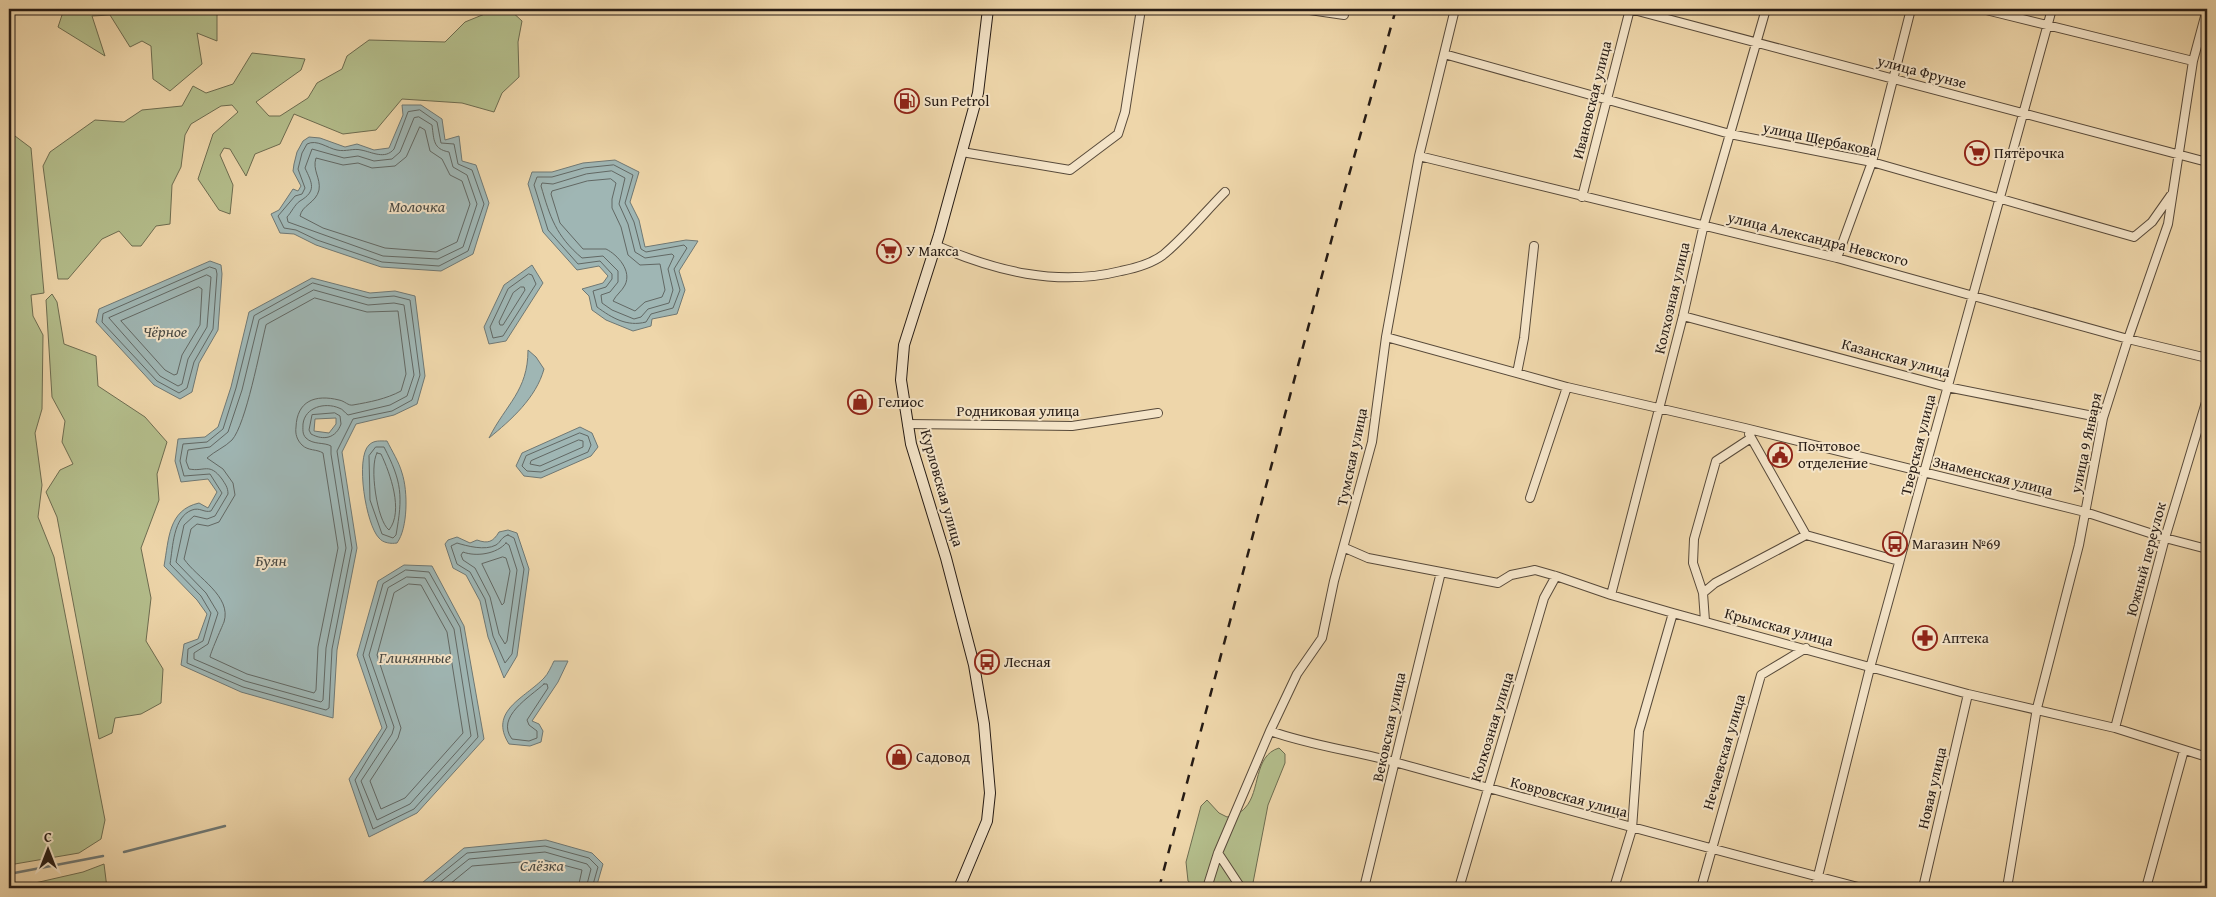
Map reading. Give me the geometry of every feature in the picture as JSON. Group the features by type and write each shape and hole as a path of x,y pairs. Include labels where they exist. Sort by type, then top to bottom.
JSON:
{"main road":[{"name":"Курловская улица","path":"959,888 989,810 990,793 984,724 970,645 908,424 901,380 904,346 936,245 980,79 988,9"}],"street":[{"path":"962,152 1070,170 1118,134 1125,112 1141,9"},
{"path":"1303,9 1344,15"},
{"name":"Тумская улица","path":"1207,888 1218,853 1270,731 1297,674 1322,638 1334,581 1345,548 1372,442 1386,337 1419,156 1456,9"},
{"name":"улица Фрунзе","path":"1630,9 2207,162"},
{"name":"Ивановская улица","path":"1582,197 1630,9"},
{"name":"Колхозная улица","path":"1611,595 1683,316 1704,224 1766,9"},
{"path":"1837,258 1872,162 1911,9"},
{"path":"1982,9 2193,61"},
{"name":"Тверская улица","path":"1815,888 1870,668 1899,561 1926,474 1947,387 2052,9"},
{"name":"улица 9 Января","path":"2007,888 2037,708 2085,512 2103,418 2168,224 2193,61 2207,9"},
{"name":"улица Щербакова","path":"1444,54 1730,134 1872,162 1999,200 2134,237 2152,222 2172,193"},
{"name":"улица Александра Невского","path":"1419,156 1582,197 1704,224 1837,258 2128,339 2207,358"},
{"path":"936,245 963,257 1025,274 1079,279 1108,274 1143,266 1163,255 1225,192"},
{"path":"1517,373 1524,338 1534,246"},
{"name":"Казанская улица","path":"1683,316 1947,387 2103,418"},
{"name":"Знаменская улица","path":"1386,337 1658,410 1745,428 2085,512 2165,538 2207,549"},
{"path":"1530,498 1567,387"},
{"name":"Южный переулок","path":"2114,728 2165,538 2207,399"},
{"name":"Родниковая улица","path":"908,424 1072,426 1158,413"},
{"path":"1745,428 1806,535"},
{"path":"1705,621 1703,593 1693,563 1694,539 1716,461 1751,438"},
{"path":"1703,593 1715,584 1806,535 1899,561"},
{"name":"Крымская улица","path":"1345,548 1368,558 1498,583 1511,575 1534,570 1611,595 1806,648 1870,668 1968,694 2037,708 2114,728 2207,757"},
{"name":"Вековская улица","path":"1364,888 1396,763 1416,666 1441,572"},
{"name":"Колхозная улица","path":"1459,888 1544,598 1556,576"},
{"path":"1614,888 1632,829 1639,731 1673,613"},
{"name":"Нечаевская улица","path":"1701,888 1761,675 1806,648"},
{"name":"Новая улица","path":"1923,888 1968,694"},
{"name":"Ковровская улица","path":"1270,731 1297,740 1396,763 1632,829 1862,888"},
{"path":"2146,888 2184,750"},
{"path":"1218,853 1240,888"}],"green space":[{"path":"64,9 225,9 217,15 217,41 197,33 202,64 170,91 153,79 151,46 142,41 130,47 110,15 92,16 105,56 58,27"},
{"path":"497,9 509,9 522,21 518,42 519,77 502,93 494,112 462,103 402,99 376,130 343,134 294,114 280,144 255,154 246,176 230,149 224,148 220,155 233,185 230,214 219,210 198,179 213,134 238,112 232,105 221,106 191,124 185,135 181,167 172,185 170,224 156,226 141,246 132,246 119,231 102,239 68,279 58,279 43,166 50,152 95,120 124,122 142,110 182,106 193,86 206,93 233,84 252,53 305,59 301,70 256,102 269,116 280,116 308,98 317,83 342,69 347,56 369,40 445,42 465,22"},
{"path":"11,133 31,148 44,293 31,295 33,316 43,335 42,409 35,433 42,485 38,517 54,557 105,820 101,839 79,853 9,865 9,134"},
{"path":"52,294 57,302 64,344 96,356 98,386 145,417 167,442 157,474 159,500 141,548 151,598 146,641 163,669 161,703 141,714 115,718 112,733 99,739 57,517 46,492 60,470 73,464 62,442 65,421 52,397 46,300"},
{"path":"1279,748 1285,754 1285,763 1268,805 1252,888 1197,888 1188,881 1186,862 1201,806 1207,800 1219,813 1227,817 1237,814 1250,801 1265,758"},
{"path":"104,864 107,888 13,888 83,872"}],"water":[{"name":"Молочка","path":"402,105 421,105 442,119 445,140 459,136 462,161 476,165 489,203 473,254 441,271 381,267 316,245 294,234 280,233 271,214 279,210 293,189 298,191 301,186 293,171 297,152 303,141 309,137 320,138 345,147 357,144 374,150 389,148 403,115"},
{"path":"615,160 639,172 630,202 639,220 645,247 686,240 698,241 679,271 685,290 677,314 652,319 651,326 633,331 606,320 592,310 589,296 582,289 603,283 608,276 599,266 577,270 543,232 528,184 532,172 552,172 583,163"},
{"name":"Чёрное","path":"210,261 221,265 218,330 199,363 192,392 180,399 154,385 96,322 99,309"},
{"path":"532,265 543,283 506,341 489,344 484,327 504,285"},
{"name":"Буян","path":"312,278 370,293 395,291 415,296 425,376 417,404 394,415 356,424 342,452 357,548 337,650 333,718 241,692 181,665 184,644 198,639 207,614 197,600 164,566 169,536 181,512 199,503 208,508 217,492 208,479 181,482 175,461 178,439 205,437 218,427 231,387 249,312","holes":["336,418 336,424 329,433 314,431 315,419"]},
{"path":"528,350 536,357 544,369 540,380 522,408 489,438 520,387 527,364"},
{"path":"580,427 592,433 598,447 591,456 541,478 524,476 516,466 522,453"},
{"path":"387,441 401,469 405,489 405,519 401,536 397,543 383,541 374,531 366,506 364,492 363,463 365,452 371,443"},
{"path":"508,530 517,533 529,569 517,656 504,678 488,637 480,601 466,575 453,568 445,544 448,540 457,537 470,543 477,540 487,542 495,538 499,532"},
{"name":"Глинянные","path":"404,565 432,566 464,626 484,739 417,813 369,837 349,779 382,728 357,655 378,581"},
{"path":"554,661 568,661 558,682 532,721 539,724 543,731 541,742 530,746 509,744 504,733 503,723 506,714 511,706 544,678"},
{"name":"Слёзка","path":"546,840 592,853 603,864 596,888 416,888 464,848"}],"waterway":[{"path":"124,852 225,826"},
{"path":"9,874 103,856"}],"railway":[{"path":"1159,888 1345,189 1396,9"}],"place":[{"name":"Sun Petrol","path":"907,101"},
{"name":"Пятёрочка","path":"1977,153"},
{"name":"У Макса","path":"889,251"},
{"name":"Гелиос","path":"860,402"},
{"name":"Почтовое отделение","path":"1780,455"},
{"name":"Магазин №69","path":"1895,544"},
{"name":"Аптека","path":"1925,638"},
{"name":"Лесная","path":"987,662"},
{"name":"Садовод","path":"899,757"}]}
